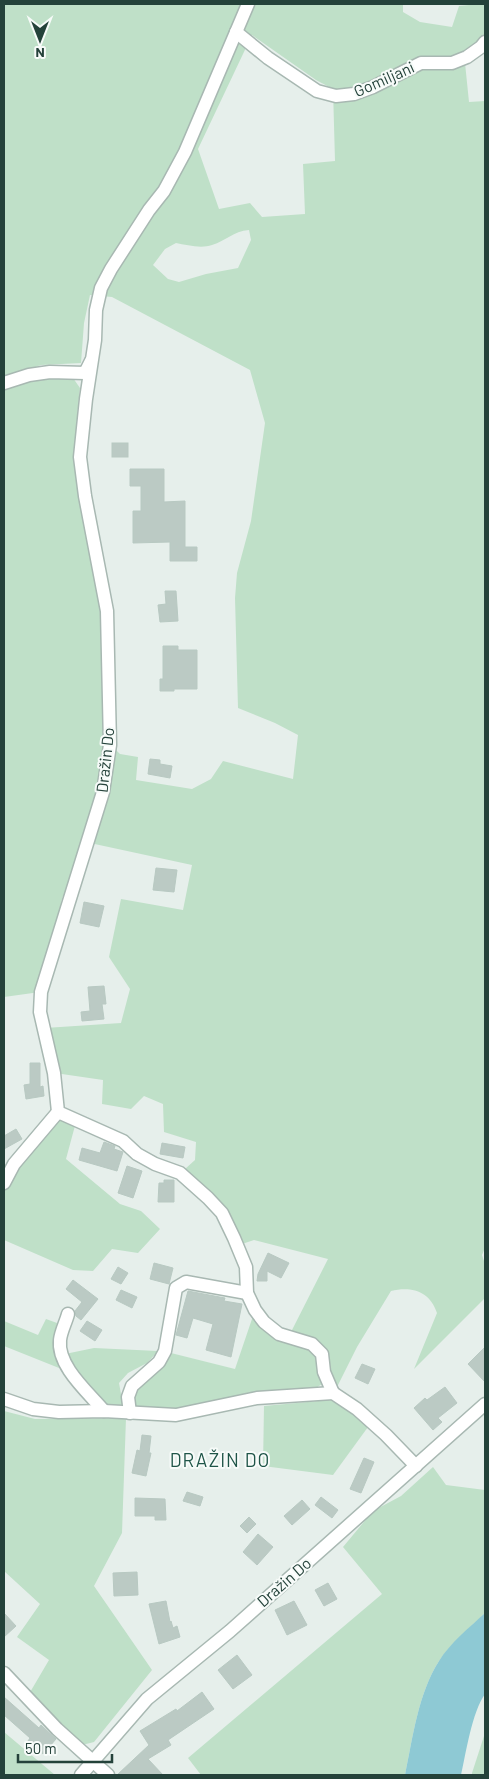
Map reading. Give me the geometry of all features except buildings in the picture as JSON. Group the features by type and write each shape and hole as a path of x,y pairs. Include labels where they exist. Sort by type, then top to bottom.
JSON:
{"street":[{"name":"Dražin Do","path":"58,1112 54,1072 40,1012 41,992 103,792 110,745 107,611 85,496 80,458 95,340 96,310 101,288 111,269 149,210 164,191 185,152 248,4"},
{"name":"Gomiljani","path":"236,32 268,58 317,92 336,96 354,94 421,63 452,63 467,57 485,42"},
{"path":"4,384 29,375 50,372 85,373 92,359"},
{"path":"4,1183 14,1164 58,1112 123,1141 137,1154 149,1161 180,1173 208,1198 222,1214 246,1268 247,1293 255,1310 264,1322 279,1334 312,1344 322,1354 324,1372 333,1393 357,1409 416,1466"},
{"path":"130,1413 128,1397 132,1386 159,1362 165,1351 176,1288 186,1282 247,1293"},
{"path":"68,1314 60,1339 60,1355 65,1365 104,1411"},
{"path":"4,1399 33,1409 59,1412 104,1411 176,1415 257,1398 333,1393"},
{"name":"Dražin Do","path":"86,1768 147,1699 230,1630 485,1404"},
{"path":"4,1673 56,1729 86,1768 108,1775"}],"green space":[{"path":"4,4 403,4 403,12 420,22 452,27 459,6 485,5 485,49 465,63 469,102 485,101 485,1248 482,1255 485,1264 485,1298 414,1369 437,1313 430,1300 419,1292 406,1289 391,1291 357,1347 337,1387 332,1383 327,1358 291,1332 328,1259 254,1240 239,1245 185,1169 195,1160 196,1142 164,1132 163,1104 144,1096 131,1109 102,1104 103,1080 55,1073 45,1028 121,1023 130,989 109,957 121,899 183,910 192,865 90,843 111,745 120,754 138,757 136,780 192,789 211,779 223,761 293,779 298,735 275,723 238,708 235,598 237,573 251,521 265,423 250,370 112,297 90,295 84,323 81,363 41,365 4,378","holes":["252,35 316,80 333,89 335,161 303,164 305,214 262,217 250,203 219,209 198,149","249,230 251,240 238,268 206,274 179,282 168,279 153,265 165,249 176,243 203,247 217,243 238,232"]},
{"path":"50,375 73,378 80,388 75,473 78,492 92,544 107,659 103,778 67,893 63,896 61,902 60,917 40,992 4,997 4,390 30,379"},
{"path":"58,1114 76,1122 66,1159 120,1204 141,1211 160,1229 138,1253 112,1249 93,1271 73,1270 4,1240 4,1185"},
{"path":"253,1316 314,1351 323,1380 322,1384 316,1388 172,1410 135,1406 135,1393 171,1353 235,1369"},
{"path":"46,1319 57,1323 53,1348 59,1368 4,1346 4,1321 38,1335"},
{"path":"94,1348 158,1351 147,1363 128,1373 119,1383 123,1405 106,1405 84,1381 65,1354"},
{"path":"329,1400 347,1407 368,1427 333,1475 263,1466 264,1406"},
{"path":"4,1411 35,1419 126,1418 122,1533 94,1586 152,1670 94,1742 82,1745 29,1694 49,1660 17,1637 40,1604 4,1571"},
{"path":"433,1467 446,1485 485,1490 485,1613 449,1648 432,1674 417,1716 405,1775 201,1775 188,1758 382,1594 343,1547 373,1511 401,1496"},
{"path":"4,1732 55,1775 4,1775"},
{"path":"485,1733 485,1775 472,1775 472,1773"}],"water":[{"path":"485,1613 485,1694 476,1711 461,1775 405,1775 417,1716 432,1674 439,1661 460,1635"}],"district":[{"name":"DRAŽIN DO","path":"220,1460"}]}
